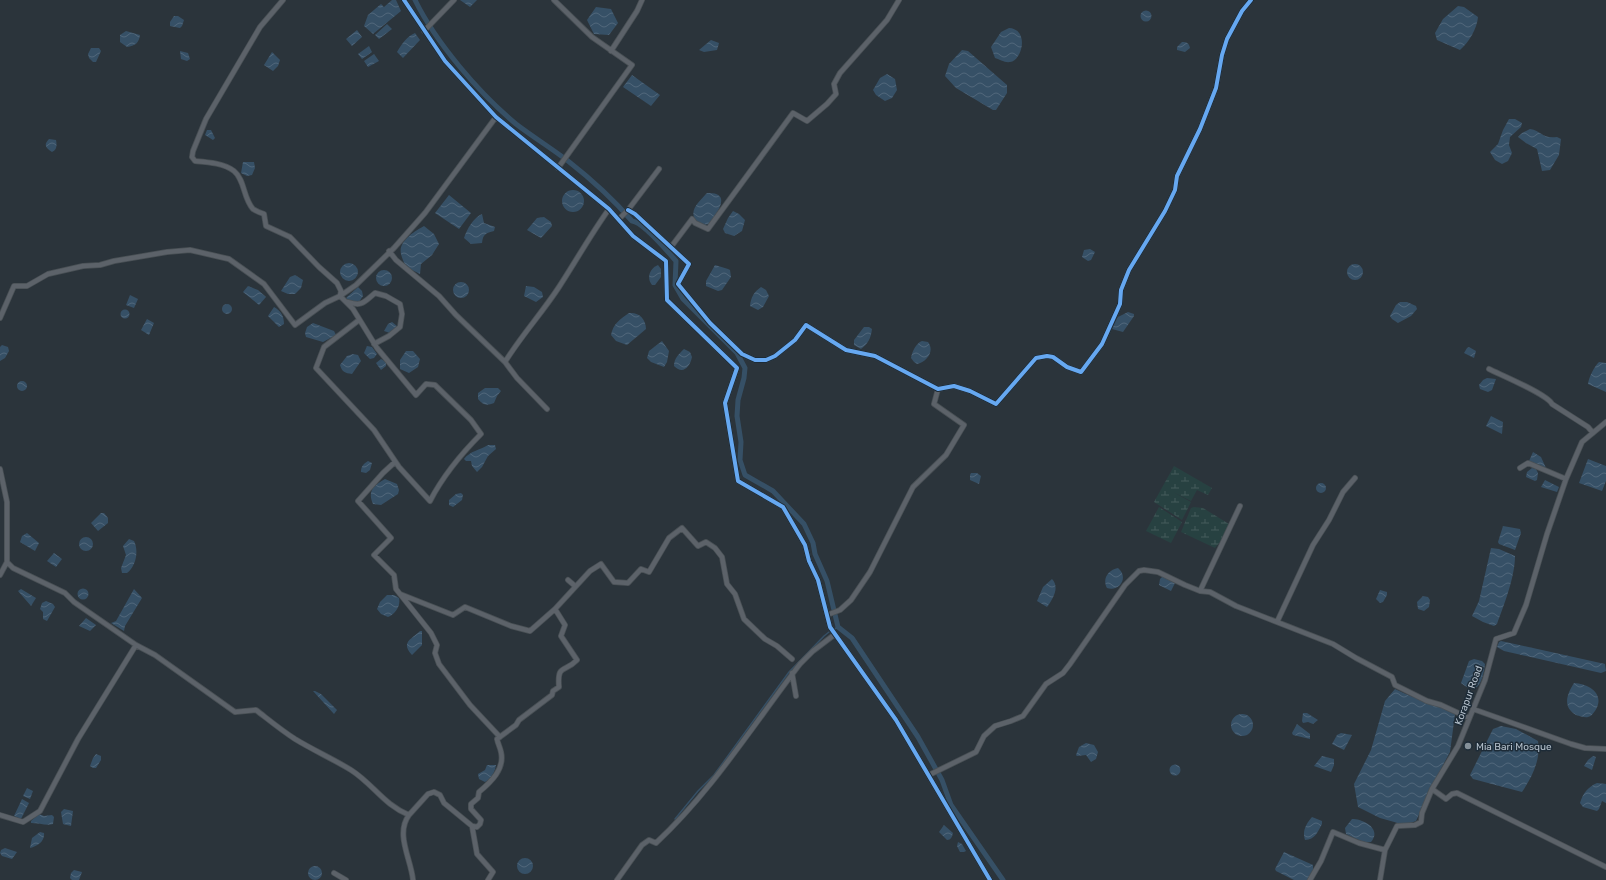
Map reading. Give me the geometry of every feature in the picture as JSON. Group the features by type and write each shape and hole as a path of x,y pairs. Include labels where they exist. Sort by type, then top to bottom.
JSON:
{"street":[{"path":"283,0 260,27 206,119 192,157 195,161 224,166 234,171 242,182 247,200 254,210 264,214 266,226 290,237 318,267 338,283 341,291 340,296"},
{"path":"404,0 445,61 496,117 609,209 633,236 666,262 667,300 737,368 725,403 738,481 783,507 805,545 809,561 818,580 829,614 830,627 834,635 896,720 990,880"},
{"path":"425,30 454,0"},
{"path":"554,0 592,37 611,52 632,65 558,168"},
{"path":"611,52 637,11 642,0"},
{"path":"671,247 692,219 695,223 708,229 794,113 808,121 827,104 836,94 834,84 840,73 887,20 899,0"},
{"path":"628,210 635,214 689,264 678,284 710,323 742,354 755,360 766,360 775,356 795,340 806,325 846,350 875,356 938,389 954,386 970,391 996,404 1036,358 1047,356 1053,357 1067,367 1081,372 1102,344 1117,313 1120,304 1121,290 1129,270 1175,190 1177,176 1200,129 1216,88 1222,55 1227,39 1242,11 1251,0"},
{"path":"0,318 14,286 27,286 48,274 83,266 100,265 114,261 167,252 190,250 229,259 241,267 264,284 295,325 325,303 356,286 390,251 425,213 496,117"},
{"path":"619,219 628,210 659,168"},
{"path":"505,362 519,339 560,286 586,242 609,209"},
{"path":"390,251 396,260 439,296 456,315 505,362 547,409"},
{"path":"346,302 355,305 361,304 375,293 386,296 400,304 402,314 400,327 389,336 374,344"},
{"path":"340,296 359,320 374,344 416,395 426,384 435,385 471,420 481,434 451,467 430,501 395,462 374,430 316,368 324,347 359,320"},
{"path":"1489,369 1536,391 1550,400 1552,404 1588,427 1593,432"},
{"path":"829,614 840,610 851,600 870,572 913,486 946,454 964,425 934,404 938,389"},
{"name":"Korapur Road","path":"1380,880 1385,850 1397,826 1415,825 1421,822 1422,813 1432,790 1458,746 1485,680 1496,639 1514,633 1526,605 1547,534 1566,479 1582,442 1606,422"},
{"path":"395,462 358,501 391,538 374,555 394,575 396,590 431,633 437,645 435,653 438,664 470,705 500,736"},
{"path":"1520,468 1528,464 1566,479"},
{"path":"0,469 7,502 6,562 0,575"},
{"path":"1277,622 1313,545 1329,520 1343,492 1355,478"},
{"path":"1200,591 1240,506"},
{"path":"400,594 453,615 465,607 511,626 530,631 555,610 574,586 590,571 601,564 614,582 628,583 641,569 649,572 669,538 682,528 698,546 706,542 715,548 722,557 727,584 735,594 744,619 765,639 777,646 792,659"},
{"path":"6,562 13,568 65,593 74,602 136,645 155,655 235,712 256,710 296,740 352,770 388,803 399,811 409,815"},
{"path":"929,775 976,752 984,736 995,726 1012,722 1023,716 1046,684 1067,669 1100,623 1109,606 1125,585 1139,571 1144,570 1158,572 1200,591 1210,592 1236,606 1333,644 1392,677 1394,685 1427,701 1441,705 1469,718"},
{"path":"568,580 574,586"},
{"path":"413,880 404,840 404,822 409,815 428,794 434,792 440,795 444,803 472,826 477,827 481,820 471,809 471,804 478,798 479,792 494,780 498,773 501,752 497,739 552,695 553,691 559,687 558,676 561,670 573,665 577,660 561,636 566,625 555,610"},
{"path":"617,880 642,845 649,840 656,843 677,824 719,772 792,673 813,651 834,635"},
{"path":"0,815 23,822 40,811 78,739 136,645"},
{"path":"792,673 796,696"},
{"path":"1473,708 1571,744 1585,748 1606,749"},
{"path":"1432,790 1446,799 1452,794 1457,793 1606,867"},
{"path":"472,826 476,854 493,872 488,880"},
{"path":"1310,880 1321,861 1333,832 1359,843 1385,850"},
{"path":"334,873 346,880"}],"green space":[{"path":"1174,466 1212,488 1208,495 1197,490 1191,501 1173,492 1191,502 1182,520 1154,502"},
{"path":"1159,507 1182,522 1171,543 1146,531"},
{"path":"1191,508 1203,508 1229,524 1220,542 1215,548 1181,532"}],"water":[{"path":"392,0 396,0 401,11 373,34 364,26 368,15 381,4 384,7"},
{"path":"460,0 477,0 470,7"},
{"path":"1458,6 1464,7 1478,17 1472,35 1460,50 1437,40 1435,33 1443,19"},
{"path":"596,7 611,9 618,23 609,35 594,34 587,20"},
{"path":"1146,10 1150,12 1152,16 1150,20 1146,22 1142,20 1140,16 1142,12"},
{"path":"174,16 178,16 184,20 180,28 170,26 170,22"},
{"path":"387,24 392,29 379,39 375,35"},
{"path":"1009,28 1019,33 1022,39 1022,45 1021,51 1015,60 1008,62 995,58 991,47 1001,32"},
{"path":"357,30 362,37 352,46 346,39"},
{"path":"126,31 140,35 138,42 127,47 120,42 120,35"},
{"path":"415,33 420,40 403,58 397,52 407,38"},
{"path":"711,40 719,43 717,50 704,52 699,50"},
{"path":"1182,42 1188,43 1190,46 1190,48 1185,52 1177,50 1177,47"},
{"path":"369,46 372,52 362,59 358,54"},
{"path":"91,48 99,48 101,51 96,62 93,62 89,58 88,54"},
{"path":"962,50 968,51 1007,85 1007,93 996,110 993,110 956,88 945,76 949,64"},
{"path":"180,51 188,53 190,59 187,61 181,59"},
{"path":"272,52 280,60 278,66 273,71 264,65"},
{"path":"374,54 379,61 368,67 364,61"},
{"path":"887,74 895,79 897,90 892,98 885,101 876,95 873,90 880,78"},
{"path":"632,75 660,95 651,106 623,87"},
{"path":"1509,119 1515,119 1522,123 1521,127 1510,137 1509,145 1512,153 1508,161 1502,164 1495,160 1490,152 1498,144"},
{"path":"1530,129 1548,137 1557,137 1561,139 1559,155 1550,170 1542,171 1537,149 1518,137"},
{"path":"207,130 211,130 215,138 213,140 205,135"},
{"path":"49,139 56,140 55,150 52,152 46,146"},
{"path":"243,162 254,162 255,168 252,175 247,176 241,173"},
{"path":"573,190 581,193 584,201 581,209 573,212 565,209 562,201 565,193"},
{"path":"707,193 719,196 721,199 721,204 709,224 704,225 696,221 693,213 698,202"},
{"path":"449,195 471,213 459,229 435,213"},
{"path":"733,211 745,220 742,231 734,236 725,233 723,229"},
{"path":"482,214 484,223 495,227 494,231 485,234 482,243 471,244 464,238 471,224"},
{"path":"544,217 551,222 552,226 541,238 527,230 537,218"},
{"path":"424,226 434,234 439,244 432,255 421,264 420,274 406,267 401,256 401,249 408,237"},
{"path":"1090,249 1095,252 1091,260 1088,261 1082,257 1084,250"},
{"path":"345,263 353,263 358,268 356,279 353,281 345,281 340,276 340,268"},
{"path":"1355,264 1362,269 1363,272 1358,279 1355,280 1348,275 1347,272 1352,265"},
{"path":"658,265 661,269 661,277 655,285 652,285 649,276 653,268"},
{"path":"715,265 730,270 731,277 722,290 718,291 706,286 706,281"},
{"path":"381,270 387,270 392,275 390,284 387,286 381,286 376,281 376,275"},
{"path":"295,275 303,280 301,288 295,294 288,294 281,291 290,277"},
{"path":"461,282 468,287 469,290 464,297 461,298 454,293 453,290 458,283"},
{"path":"248,286 258,290 266,297 259,305 243,292"},
{"path":"526,286 534,287 542,292 543,297 536,302 524,296"},
{"path":"358,287 362,291 363,296 359,302 348,301 346,298"},
{"path":"761,287 766,290 769,296 763,307 758,310 750,306 753,295"},
{"path":"130,295 138,299 134,308 126,305"},
{"path":"1400,302 1407,302 1416,306 1417,309 1411,316 1398,323 1390,316 1396,305"},
{"path":"225,304 229,304 231,305 231,313 225,314 222,311 222,307"},
{"path":"274,307 282,314 284,324 279,327 268,316"},
{"path":"123,310 127,310 129,314 127,318 123,318 121,316 121,312"},
{"path":"1128,312 1134,314 1134,316 1123,332 1112,329 1111,326 1118,317"},
{"path":"629,313 639,315 645,322 646,329 627,345 616,341 611,335 617,322"},
{"path":"147,319 154,323 149,335 141,330"},
{"path":"392,322 397,326 390,333 384,331 388,324"},
{"path":"313,323 334,331 336,335 323,342 306,337 305,333 307,327"},
{"path":"864,327 869,327 872,329 869,340 861,349 854,345 854,340"},
{"path":"662,341 669,351 667,362 664,367 651,362 647,358 649,351"},
{"path":"922,341 928,342 931,349 927,359 917,364 911,358 916,346"},
{"path":"2,345 8,347 9,351 5,358 0,361 0,347"},
{"path":"367,346 372,347 377,354 374,358 370,359 364,353"},
{"path":"1469,347 1476,351 1474,358 1464,353"},
{"path":"684,349 690,352 692,357 688,367 680,370 674,366 674,363 677,356"},
{"path":"406,351 413,351 420,359 418,367 409,373 400,369 400,360"},
{"path":"353,354 358,355 361,361 352,374 344,372 340,365 347,356"},
{"path":"381,359 386,362 386,366 381,370 376,363"},
{"path":"1599,362 1606,363 1606,392 1588,384 1592,372"},
{"path":"1487,378 1496,379 1492,390 1488,392 1480,389 1479,385"},
{"path":"22,381 27,386 22,391 17,386"},
{"path":"485,388 498,388 501,391 494,403 481,403 478,399 478,393"},
{"path":"1491,416 1503,422 1502,434 1486,426"},
{"path":"488,445 495,445 496,449 488,456 482,467 477,472 472,466 471,461 466,461 464,459 472,452"},
{"path":"1533,452 1541,457 1546,468 1529,461"},
{"path":"1588,459 1606,466 1606,481 1602,491 1579,483"},
{"path":"368,461 372,463 370,470 366,473 361,472 361,469"},
{"path":"1532,468 1536,469 1538,473 1537,480 1535,481 1526,477 1527,472"},
{"path":"971,473 977,473 981,476 979,484 970,480"},
{"path":"385,479 397,484 399,490 398,494 381,505 373,504 371,492 375,486"},
{"path":"1545,480 1559,487 1557,492 1541,487"},
{"path":"1319,483 1323,483 1325,484 1325,492 1319,493 1316,490 1316,486"},
{"path":"461,493 463,495 462,500 453,507 449,505 449,500 456,494"},
{"path":"101,513 104,513 108,518 108,523 98,531 91,523"},
{"path":"1503,526 1520,529 1521,533 1515,550 1499,544 1498,542"},
{"path":"27,533 39,543 35,551 20,542 22,536"},
{"path":"83,537 89,537 93,541 93,547 89,551 83,551 79,547 79,541"},
{"path":"129,539 134,541 136,545 136,558 130,570 127,573 122,573 121,568 126,555 123,546"},
{"path":"1491,548 1499,549 1515,556 1515,564 1509,591 1497,624 1494,626 1472,616 1479,601"},
{"path":"54,553 62,559 56,567 47,561"},
{"path":"1118,568 1123,575 1122,583 1116,588 1107,588 1105,581 1107,575 1114,569"},
{"path":"1162,577 1175,583 1171,591 1159,585"},
{"path":"1052,579 1056,589 1047,607 1037,601 1043,587"},
{"path":"21,589 36,598 31,606 18,591"},
{"path":"81,589 85,589 87,590 87,598 81,599 78,596 78,592"},
{"path":"134,589 142,598 125,626 124,631 111,623 116,621"},
{"path":"1380,590 1387,592 1387,595 1383,602 1380,603 1376,599"},
{"path":"387,595 394,595 399,598 397,609 388,617 381,614 377,609 380,602"},
{"path":"1423,596 1428,597 1430,600 1429,607 1424,611 1418,609 1417,602"},
{"path":"46,601 53,604 55,607 47,621 43,619 43,612 40,609 42,603"},
{"path":"86,618 96,625 90,631 79,626"},
{"path":"422,631 422,645 412,655 407,647 408,641"},
{"path":"1501,641 1605,664 1606,671 1601,673 1504,651 1497,647"},
{"path":"1474,659 1482,661 1485,664 1479,685 1476,688 1472,688 1461,683 1469,661"},
{"path":"1574,683 1585,685 1597,695 1598,705 1589,717 1576,715 1567,704 1569,692"},
{"path":"1395,689 1455,714 1450,752 1416,821 1405,825 1380,818 1358,807 1354,784 1371,750 1385,701"},
{"path":"313,691 321,694 337,710 334,714"},
{"path":"1303,713 1307,713 1318,720 1313,724 1308,722 1303,723"},
{"path":"1242,714 1250,717 1253,725 1250,733 1242,736 1234,733 1231,725 1234,717"},
{"path":"1297,724 1310,734 1310,739 1293,735 1292,733"},
{"path":"1501,726 1516,729 1538,741 1539,748 1537,762 1522,792 1473,779 1470,775 1493,729"},
{"path":"1341,733 1352,735 1344,750 1332,744 1337,735"},
{"path":"1086,743 1094,745 1098,752 1096,759 1091,762 1086,755 1076,755 1079,747"},
{"path":"96,754 101,756 101,760 96,768 93,768 90,766"},
{"path":"1322,756 1334,759 1334,765 1331,772 1314,766"},
{"path":"1593,756 1596,757 1592,770 1584,766"},
{"path":"1175,764 1179,766 1181,770 1179,774 1175,776 1171,774 1169,770 1171,766"},
{"path":"487,765 496,765 492,775 485,782 479,779 478,774 485,770"},
{"path":"1597,783 1606,784 1606,803 1602,801 1597,811 1583,807 1580,803 1586,791"},
{"path":"27,788 33,791 30,799 23,796"},
{"path":"22,799 29,803 21,819 14,816"},
{"path":"64,809 73,811 71,826 63,824 61,812"},
{"path":"39,814 44,816 52,815 54,817 53,824 48,825 31,823 31,821"},
{"path":"1312,817 1322,821 1322,824 1314,837 1305,840 1305,828"},
{"path":"1352,819 1362,821 1373,829 1374,837 1371,842 1363,842 1346,834 1345,828"},
{"path":"944,825 953,833 951,838 948,840 939,832"},
{"path":"40,832 44,833 42,841 36,846 30,848 32,838"},
{"path":"958,842 962,844 966,851 960,852 957,846"},
{"path":"5,848 17,852 12,859 2,856 0,853 1,850"},
{"path":"1284,852 1313,865 1313,870 1308,880 1294,880 1276,871 1275,869"},
{"path":"522,858 528,858 533,863 531,872 528,874 522,874 517,869 517,863"},
{"path":"315,866 320,868 322,873 320,878 315,880 310,878 308,873 310,868"},
{"path":"74,870 82,872 79,880 72,880 70,878 71,873"}],"waterway":[{"path":"415,0 434,33 446,50 488,98 516,124 562,156 585,175 632,221 642,226 649,232 676,261 675,285 683,299 737,353 745,368 738,400 737,416 741,442 740,460 745,475 773,491 804,524 813,543 815,554 827,581 838,627 852,638 918,737 942,780 951,805 1003,880"},
{"path":"833,630 838,627"},
{"path":"675,819 698,791 714,775 789,672 829,632"}],"cycle path":[{"path":"404,0 445,61 496,117 609,209 633,236 666,261 667,300 737,368 725,403 738,481 783,507 805,545 809,561 818,580 830,627 896,720 990,880"},
{"path":"628,210 635,214 689,264 678,284 710,323 742,354 755,360 766,360 775,356 795,340 806,325 846,350 875,356 938,389 954,386 970,391 996,404 1036,358 1047,356 1053,357 1067,367 1081,372 1102,344 1120,304 1121,290 1129,270 1165,211 1175,190 1177,176 1200,129 1216,88 1222,55 1227,39 1242,11 1251,0"}],"place":[{"name":"Mia Bari Mosque","path":"1468,746"}]}
